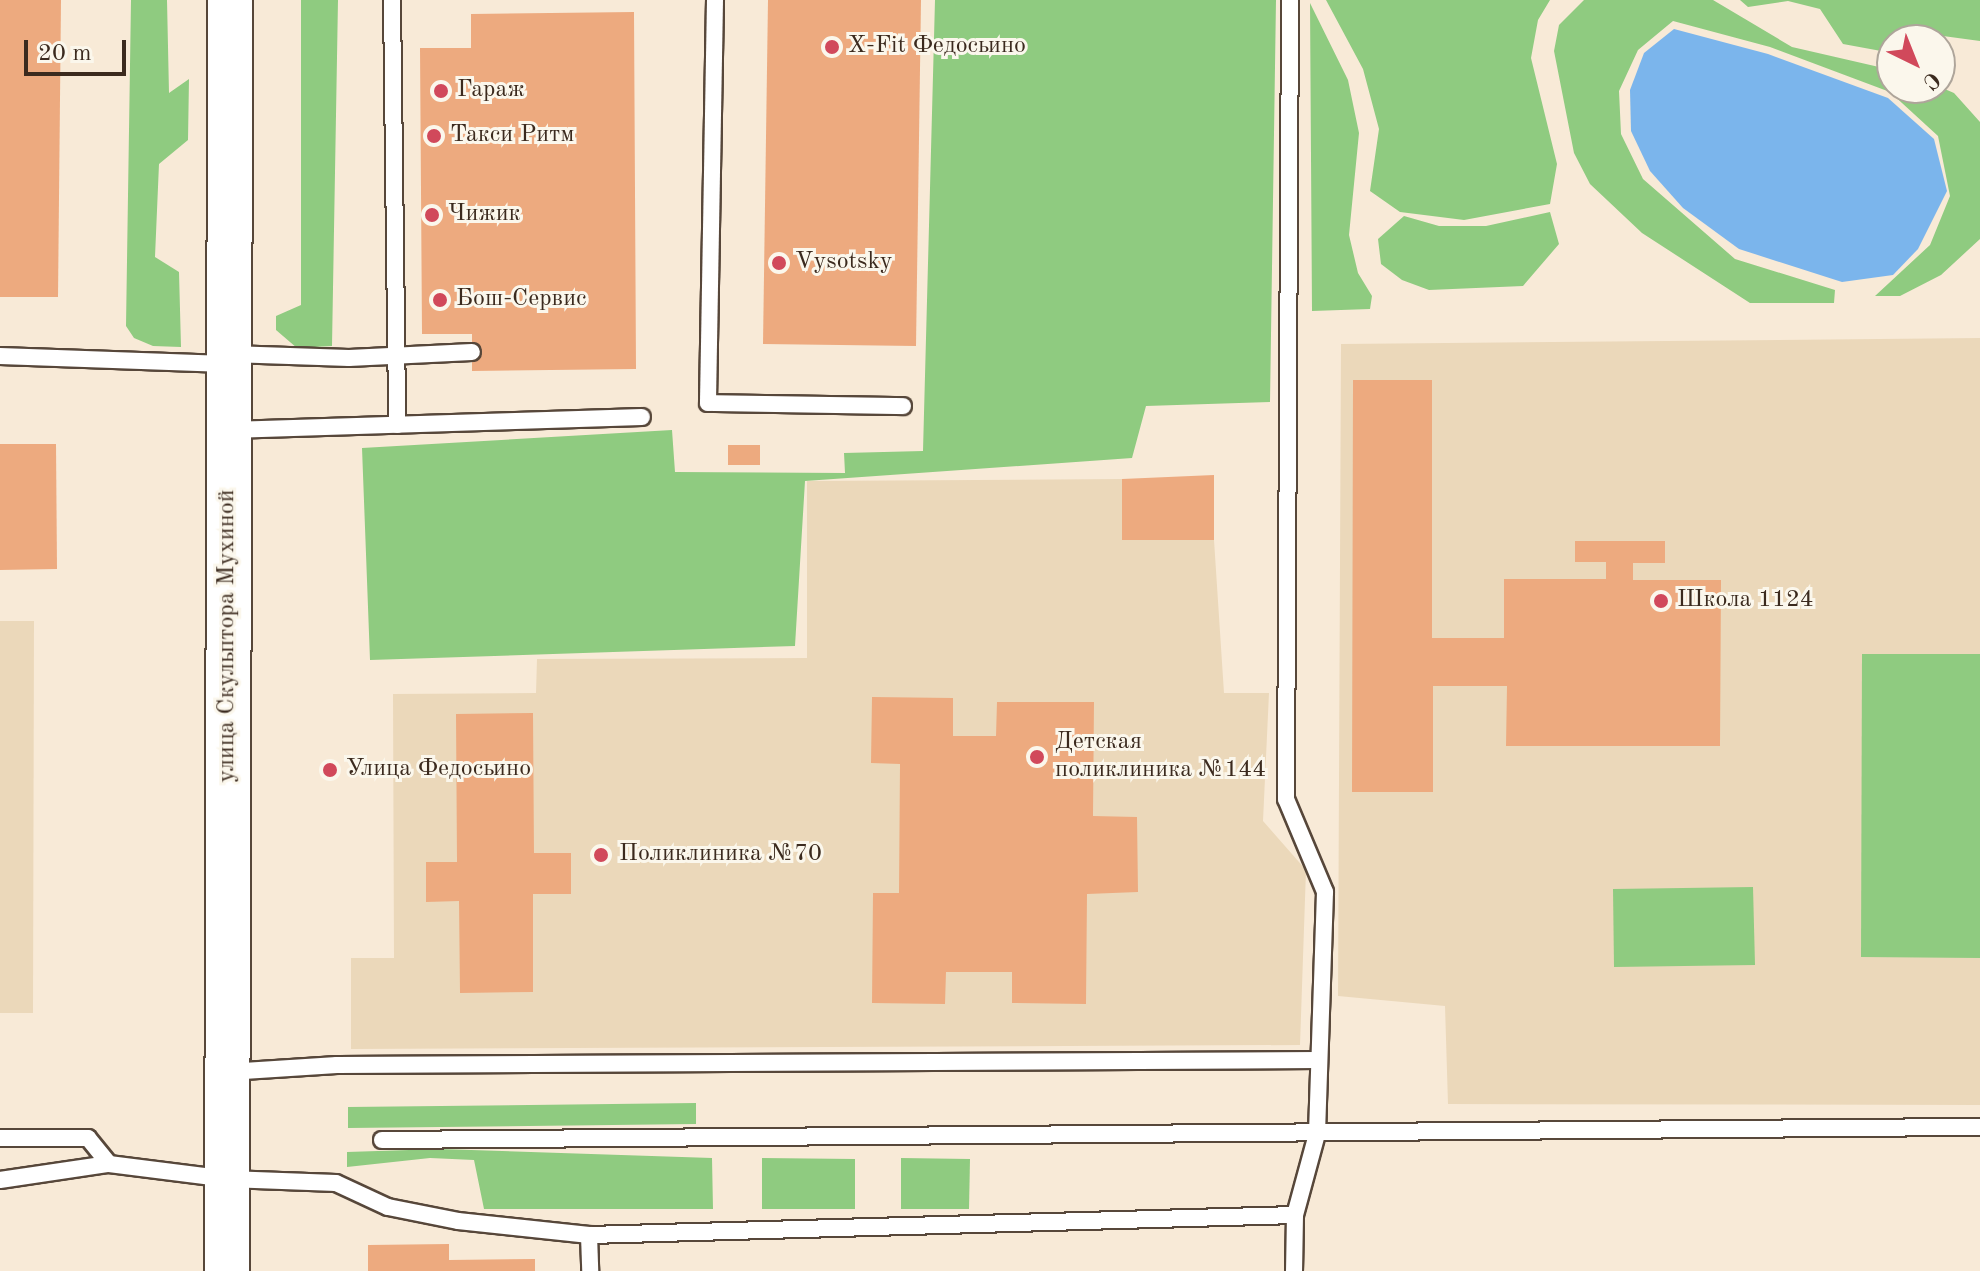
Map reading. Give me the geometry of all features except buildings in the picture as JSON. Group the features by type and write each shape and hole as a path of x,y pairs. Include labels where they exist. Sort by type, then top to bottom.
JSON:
{"street":[{"name":"улица Скульптора Мухиной","path":"227,1271 230,0"}],"lane":[{"path":"392,0 397,425"},
{"path":"715,0 708,403 903,406"},
{"path":"1290,0 1286,799 1325,892 1317,1134 1295,1215 1294,1271"},
{"path":"0,356 349,358 394,353 472,352"},
{"path":"228,430 642,417"},
{"path":"228,1072 337,1065 1318,1060"},
{"path":"382,1140 1980,1127"},
{"path":"0,1138 88,1138 109,1164"},
{"path":"0,1180 109,1164 228,1179 336,1183 388,1207 458,1221 589,1235 1295,1215"},
{"path":"589,1235 590,1271"}],"shaded area":[{"name":"Школа 1124","path":"1980,338 1980,1105 1448,1104 1445,1006 1338,996 1341,344"},
{"name":"Детская поликлиника №144","path":"1122,479 1214,540 1224,693 1269,693 1263,821 1306,870 1300,1045 351,1049 351,958 394,958 393,694 536,693 537,659 807,658 807,481"},
{"path":"0,621 34,621 33,1013 0,1013"}],"green space":[{"path":"131,0 167,0 169,93 189,79 188,140 159,164 155,257 179,272 181,347 153,346 134,338 126,326"},
{"path":"301,0 338,0 332,346 297,348 276,330 276,316 301,305"},
{"path":"935,0 1276,0 1270,402 1146,406 1132,458 805,481 795,646 370,660 362,448 672,430 675,472 845,473 844,453 923,451"},
{"path":"1326,0 1550,0 1538,20 1531,58 1557,164 1550,204 1464,220 1400,212 1370,191 1379,129 1363,69"},
{"path":"1584,0 1713,0 1792,47 1876,66 1876,87 1770,47 1673,21 1638,50 1619,91 1621,134 1643,179 1735,259 1835,290 1834,303 1750,303 1642,233 1590,184 1574,153 1554,51 1559,25"},
{"path":"1740,0 1980,0 1980,41 1956,38 1956,24 1876,24 1876,50 1843,44 1820,9 1788,1 1748,7"},
{"path":"1310,3 1348,80 1359,133 1349,235 1358,273 1372,296 1370,309 1312,311"},
{"path":"1956,95 1980,122 1980,239 1941,275 1900,296 1875,296 1930,245 1950,196 1938,136 1903,104 1956,104"},
{"path":"1550,212 1559,244 1523,286 1429,290 1402,280 1381,264 1378,239 1404,216 1439,226 1486,226"},
{"path":"1862,654 1980,654 1980,958 1861,957"},
{"path":"1753,887 1755,965 1614,967 1613,889"},
{"path":"696,1103 696,1124 348,1128 348,1107"},
{"path":"440,1149 712,1158 713,1209 484,1209 474,1160 430,1158 347,1167 347,1152"},
{"path":"762,1158 855,1159 855,1209 762,1209"},
{"path":"901,1158 970,1159 969,1209 901,1209"}],"water":[{"path":"1674,29 1768,54 1876,94 1876,104 1895,104 1934,139 1947,191 1918,249 1893,275 1842,282 1739,249 1683,208 1650,171 1631,131 1630,90 1644,53"}],"place":[{"name":"X-Fit Федосьино","path":"832,47"},
{"name":"Гараж","path":"441,91"},
{"name":"Такси Ритм","path":"434,136"},
{"name":"Чижик","path":"432,215"},
{"name":"Vysotsky","path":"779,263"},
{"name":"Бош-Сервис","path":"440,300"},
{"name":"Школа 1124","path":"1661,601"},
{"name":"Детская поликлиника №144","path":"1037,757"},
{"name":"Улица Федосьино","path":"330,770"},
{"name":"Поликлиника №70","path":"601,855"}]}
